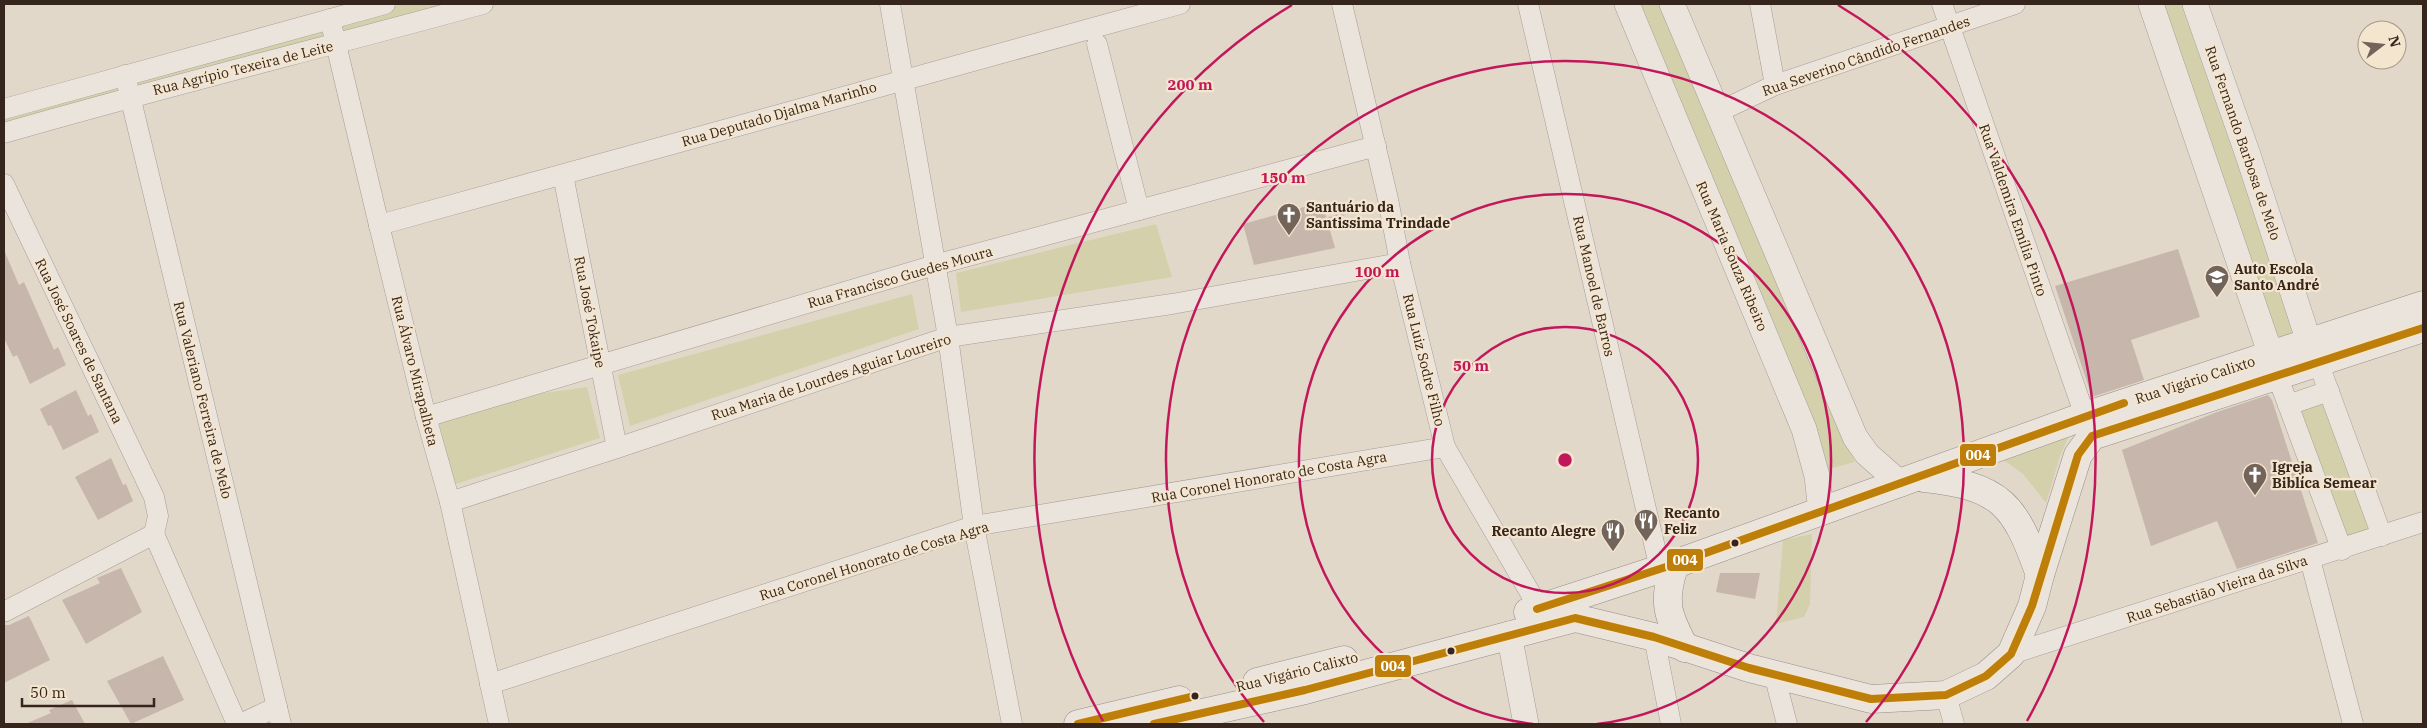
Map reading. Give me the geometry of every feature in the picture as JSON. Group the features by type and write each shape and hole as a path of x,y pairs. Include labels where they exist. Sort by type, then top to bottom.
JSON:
{"main road":[{"name":"Rua Vigário Calixto","path":"1078,724 1426,640 1540,608 1821,512 2085,416 2274,365 2314,352 2423,305"},
{"name":"Rua Vigário Calixto","path":"2314,352 2423,328"},
{"name":"Rua Vigário Calixto","path":"1154,724 1305,690 1509,634 1575,618 1654,637 1774,674 1871,699 1946,695 1986,676 2011,654 2032,606 2078,455 2092,436 2274,365"},
{"path":"1910,480 1960,482 1988,492 2009,509 2028,540 2040,575"},
{"path":"1667,566 1669,580 1666,606 1671,622 1685,648"}],"street":[{"name":"Rua Agrípio Texeira de Leite","path":"4,109 385,4"},
{"name":"Rua Agrípio Texeira de Leite","path":"4,133 131,96 338,44 483,4"},
{"path":"890,4 948,337 974,526 1012,724"},
{"name":"Rua Deputado Djalma Marinho","path":"379,225 1180,4"},
{"name":"Rua Luiz Sodre Filho","path":"1342,4 1388,199 1400,262 1445,447 1540,608"},
{"name":"Rua Manoel de Barros","path":"1528,4 1667,566"},
{"name":"Rua Maria Souza Ribeiro","path":"1627,4 1804,429 1817,476 1821,512"},
{"path":"1672,4 1855,437 1867,454 1910,480"},
{"path":"1760,4 1775,85"},
{"name":"Rua Valdemira Emília Pinto","path":"1942,4 2085,416"},
{"name":"Rua Severino Cândido Fernandes","path":"1718,112 1775,85 2015,4"},
{"path":"2151,4 2274,365 2342,550"},
{"name":"Rua Fernando Barbosa de Melo","path":"2195,4 2314,352 2382,536"},
{"name":"Rua Álvaro Mirapalheta","path":"330,19 338,44 379,225 426,417 450,502 499,724"},
{"path":"1097,44 1139,210"},
{"name":"Rua Valeriano Ferreira de Melo","path":"125,75 279,716"},
{"name":"Rua Francisco Guedes Moura","path":"426,417 935,265 1376,146"},
{"name":"Rua José Tokaipe","path":"563,175 617,448"},
{"name":"Rua José Soares de Santana","path":"4,184 154,498 158,516 154,534"},
{"name":"Rua Maria de Lourdes Aguiar Loureiro","path":"450,502 948,337 1172,304 1400,262"},
{"path":"2288,405 2329,391"},
{"name":"Rua Coronel Honorato de Costa Agra","path":"490,684 974,526 1445,447"},
{"name":"Rua Sebastião Vieira da Silva","path":"2011,654 2342,550 2423,522"},
{"path":"4,612 154,534 238,724 279,716"},
{"path":"2310,559 2353,724"},
{"path":"1509,634 1526,724"},
{"path":"1654,637 1671,724"},
{"path":"1774,674 1787,724"},
{"path":"1946,695 1954,724"}],"path":[{"path":"1328,220 1388,199"}],"shaded area":[{"path":"401,4 462,4 341,39 337,22"},
{"path":"1635,4 1663,4 1855,462 1821,471"},
{"path":"2156,4 2191,4 2302,335 2272,343"},
{"path":"327,23 330,40 133,93 129,79"},
{"path":"122,81 126,94 4,128 4,113"},
{"path":"1156,224 1172,277 961,312 956,273"},
{"path":"912,294 919,329 630,426 618,375"},
{"path":"587,387 600,438 453,485 438,420 523,396"},
{"path":"2325,398 2373,534 2344,545 2295,409"},
{"path":"2074,425 2060,456 2046,503 2023,474 1994,453"},
{"path":"1812,534 1810,604 1804,617 1776,624 1783,540"}],"building":[{"name":"Santuário da Santissima Trindade","path":"1322,202 1335,248 1254,265 1243,224"},
{"path":"2178,249 2200,317 2131,340 2144,380 2092,397 2055,286"},
{"path":"4,250 19,285 24,282 54,350 58,347 66,365 30,384 17,355 13,357 4,338"},
{"path":"76,390 88,416 91,414 99,432 63,450 51,425 48,426 40,409"},
{"name":"Igreja Biblíca Semear","path":"2268,395 2272,400 2318,543 2237,569 2217,521 2151,546 2122,450 2217,412"},
{"path":"111,458 123,485 126,484 133,501 98,520 75,477"},
{"path":"121,568 142,612 86,644 62,600 100,583 97,578"},
{"path":"1720,573 1760,573 1755,599 1716,592"},
{"path":"29,616 50,660 4,683 4,625 9,625"},
{"path":"163,656 184,700 131,724 107,681"},
{"path":"72,700 85,724 25,724 51,713 49,710"}],"transit line":[{"name":"004","path":"1154,724 1305,690 1575,618 1654,637 1749,668 1871,699 1946,695 1986,676 2011,654 2032,606 2078,455 2092,436 2423,328"},
{"name":"004","path":"1537,609 1675,564 2124,403"},
{"name":"004","path":"1078,724 1195,696"}],"place":[{"name":"Santuário da Santissima Trindade","path":"1289,236"},
{"name":"Auto Escola Santo André","path":"2217,298"},
{"name":"Igreja Biblíca Semear","path":"2255,496"},
{"name":"Recanto Feliz","path":"1646,542"},
{"name":"Recanto Alegre","path":"1613,552"}]}
